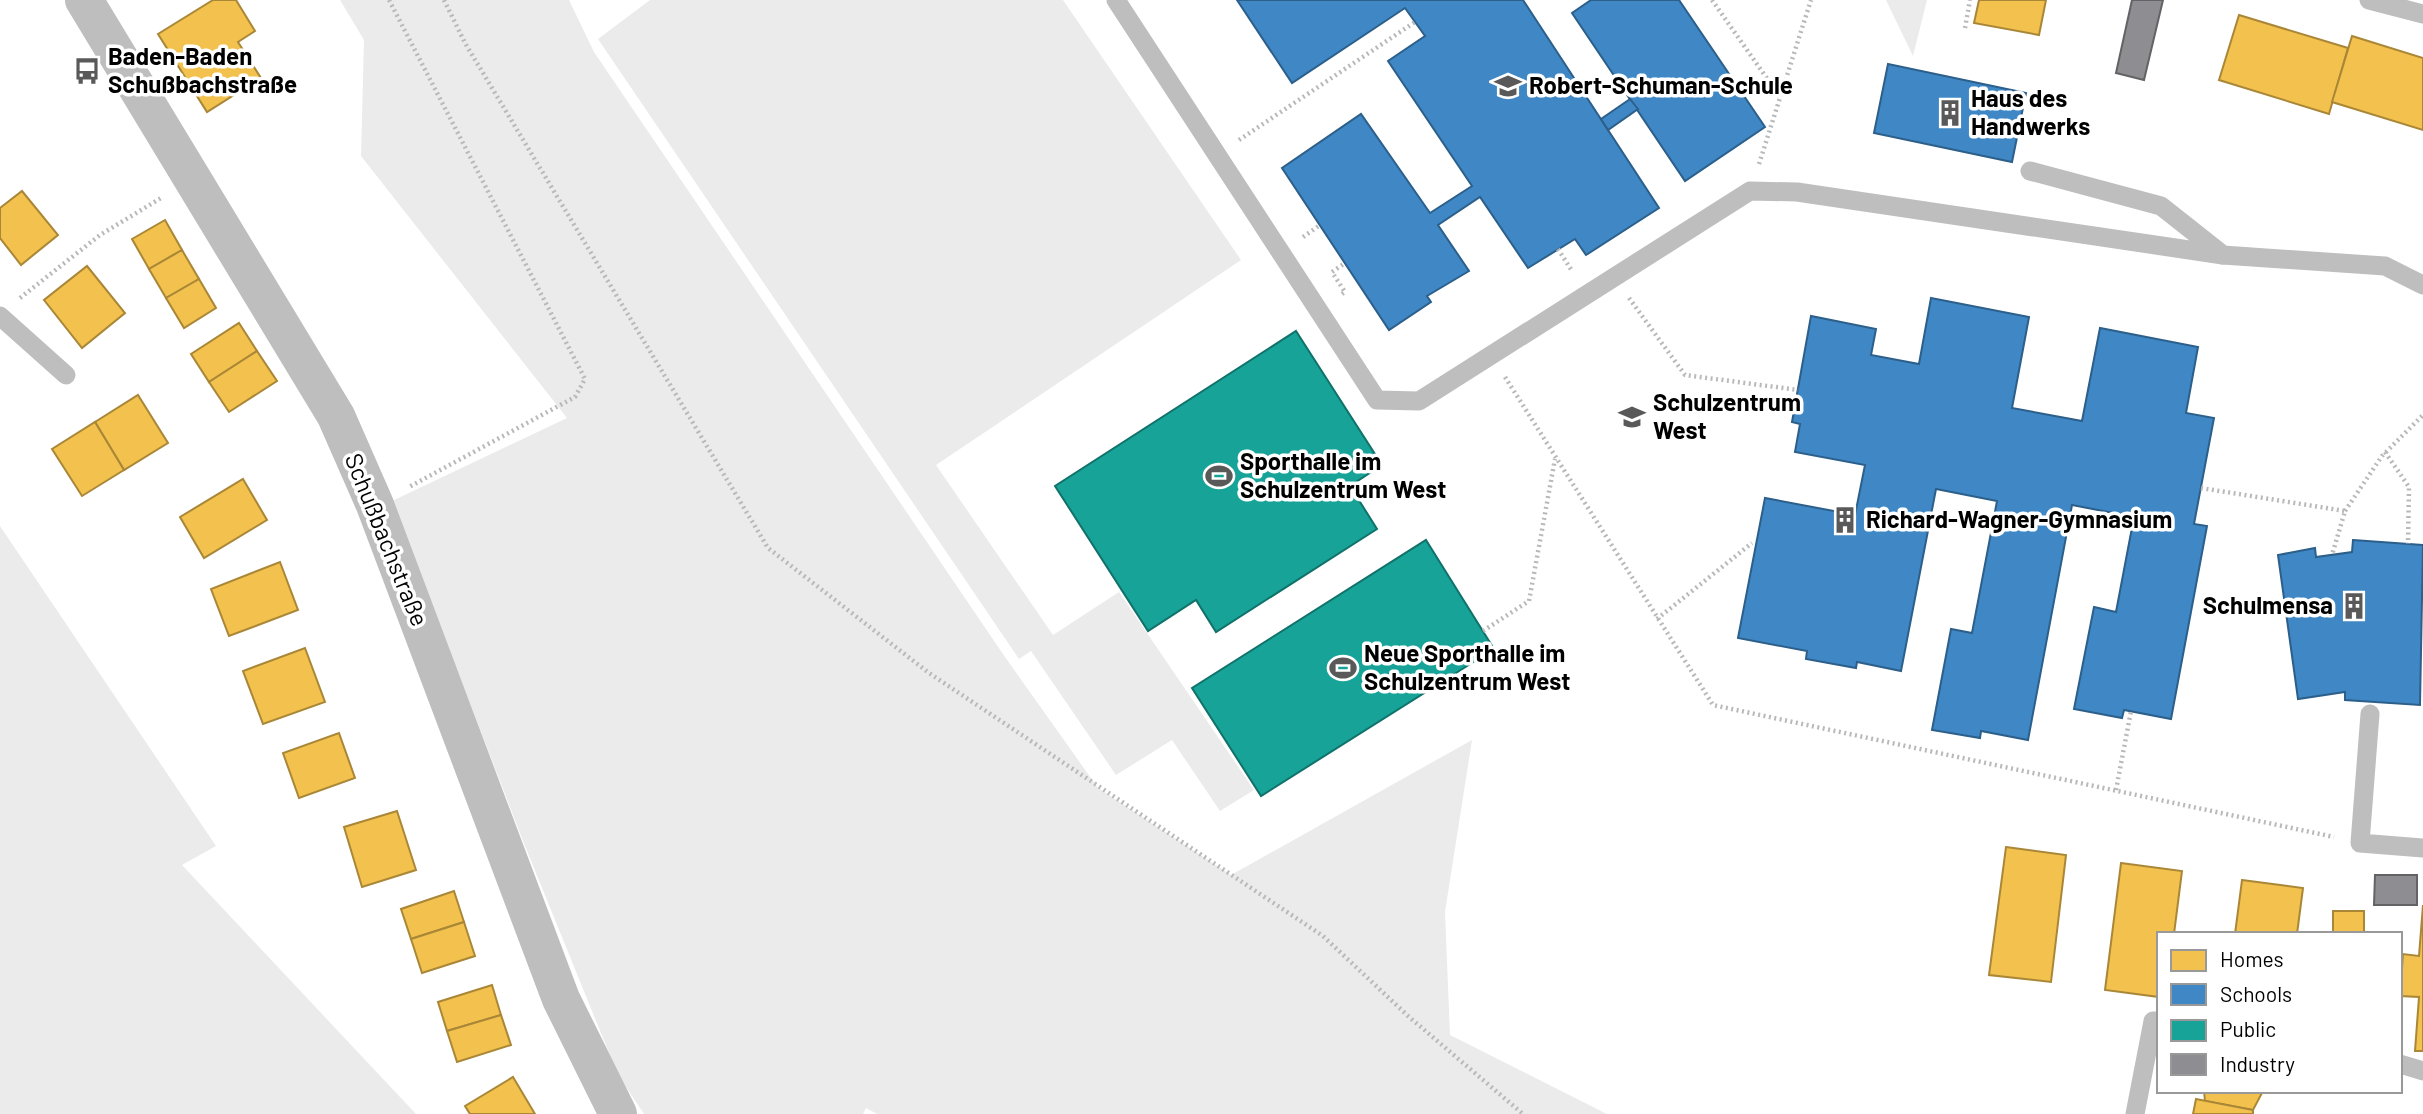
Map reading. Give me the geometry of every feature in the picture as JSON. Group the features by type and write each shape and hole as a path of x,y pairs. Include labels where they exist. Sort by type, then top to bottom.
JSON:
{"street":[{"name":"Schußbachstraße","path":"84,0 336,416 375,505 561,999 618,1114"}],"lane":[{"path":"1116,0 1377,400 1419,401 1750,191 1797,192 2223,255 2385,266 2423,285"},
{"path":"2368,0 2423,14"},
{"path":"2030,171 2161,206 2223,255"},
{"path":"5,311 66,375"},
{"path":"2370,714 2360,843 2423,848"},
{"path":"2135,1114 2153,1021 2157,1021"},
{"path":"2402,1065 2423,1071"}],"path":[{"path":"375,505 575,397 585,379 389,0"},
{"path":"444,0 465,43 768,548 929,673 1323,936 1408,1016 1523,1114"},
{"path":"1712,0 1780,97"},
{"path":"1750,191 1811,0"},
{"path":"1965,28 1970,0"},
{"path":"1218,154 1415,22"},
{"path":"5,311 100,235 130,216"},
{"path":"1333,300 1345,292 1332,272 1345,263"},
{"path":"1615,278 1685,375 1798,390"},
{"path":"1491,356 1713,705 2360,843"},
{"path":"2332,555 2345,511 2385,452 2423,415"},
{"path":"2385,452 2409,487 2408,544"},
{"path":"1483,631 1529,601 1556,458"},
{"path":"2200,488 2345,511"},
{"path":"1657,619 1752,544"},
{"path":"2116,790 2131,712"}],"shaded area":[{"path":"340,0 569,0 594,52 1005,657 1098,788 1231,875 1472,740 1445,912 1450,1035 1607,1114 877,1114 866,1108 863,1114 644,1114 618,1075 525,846 392,501 567,418 361,156 364,40"},
{"path":"650,0 1063,0 1241,260 936,465 1053,635 1119,592 1254,790 1220,811 1172,740 1116,775 1031,651 1019,659 598,39"},
{"path":"1886,0 1927,0 1913,56"},
{"path":"0,526 216,846 182,865 416,1114 0,1114"}],"building: Homes":[{"path":"213,0 236,0 255,31 238,42 261,78 207,112 158,34"},
{"path":"1979,0 2046,0 2039,35 1974,23"},
{"path":"2239,15 2348,48 2329,114 2219,80"},
{"path":"2352,36 2423,58 2423,130 2332,102"},
{"path":"22,191 58,235 21,265 0,238 0,208"},
{"path":"165,220 182,250 149,269 132,239"},
{"path":"182,250 199,279 166,298 149,269"},
{"path":"87,266 125,313 82,348 44,300"},
{"path":"199,279 216,308 184,328 166,298"},
{"path":"239,323 257,351 209,382 191,354"},
{"path":"257,351 277,381 229,412 209,382"},
{"path":"138,395 168,443 124,470 95,422"},
{"path":"95,422 124,470 82,496 52,449"},
{"path":"243,479 267,520 204,558 180,517"},
{"path":"280,562 298,610 229,636 211,589"},
{"path":"305,648 325,702 263,724 243,671"},
{"path":"339,733 355,778 299,798 283,753"},
{"path":"397,811 416,870 362,887 344,827"},
{"path":"2006,847 2066,855 2051,982 1989,975"},
{"path":"2121,863 2182,871 2174,932 2157,932 2157,997 2105,990"},
{"path":"2242,880 2303,888 2297,932 2235,932"},
{"path":"454,891 464,922 411,939 401,909"},
{"path":"2423,905 2423,1051 2415,1051 2419,997 2402,996 2402,968 2403,954 2419,956"},
{"path":"2333,911 2364,911 2364,932 2333,932"},
{"path":"464,922 475,956 422,973 411,939"},
{"path":"492,985 501,1015 447,1031 438,1002"},
{"path":"501,1015 511,1045 457,1062 447,1031"},
{"path":"513,1077 535,1114 470,1114 465,1106"},
{"path":"2204,1093 2262,1093 2253,1110 2205,1101"},
{"path":"2196,1099 2253,1110 2253,1114 2193,1114"}],"building: Schools":[{"path":"1237,0 1523,0 1659,208 1586,255 1575,239 1528,268 1480,197 1438,225 1469,271 1427,296 1431,302 1389,330 1282,168 1361,114 1430,213 1472,186 1388,61 1425,36 1405,8 1292,83"},
{"path":"1591,0 1679,0 1765,127 1685,181 1572,13"},
{"name":"Haus des Handwerks","path":"1888,64 2026,93 2012,162 1874,133"},
{"path":"1630,99 1638,109 1608,130 1601,119"},
{"name":"Richard-Wagner-Gymnasium","path":"1931,298 2029,317 2012,408 2082,421 2100,328 2198,347 2186,413 2214,418 2194,524 2207,526 2171,719 2124,710 2122,718 2074,709 2094,607 2116,612 2134,517 2072,505 2028,740 1981,731 1980,738 1932,730 1951,629 1972,633 1997,501 1936,489 1901,671 1857,662 1856,668 1806,659 1807,651 1738,638 1765,498 1855,515 1865,465 1795,452 1800,424 1792,422 1811,316 1876,329 1871,355 1919,364"},
{"name":"Schulmensa","path":"2353,540 2423,545 2420,705 2345,700 2345,692 2298,699 2278,555 2315,548 2316,557 2352,552"}],"building: Public":[{"name":"Sporthalle im Schulzentrum West","path":"1296,331 1382,465 1350,486 1377,529 1216,632 1196,600 1148,631 1055,486"},
{"name":"Neue Sporthalle im Schulzentrum West","path":"1426,540 1494,649 1261,796 1192,688"}],"building: Industry":[{"path":"2132,0 2163,0 2144,80 2116,73"},
{"path":"2375,875 2417,875 2417,905 2374,905"}],"place":[{"name":"Baden-Baden Schußbachstraße","path":"87,71"},
{"name":"Robert-Schuman-Schule","path":"1508,86"},
{"name":"Haus des Handwerks","path":"1950,113"},
{"name":"Schulzentrum West","path":"1632,417"},
{"name":"Sporthalle im Schulzentrum West","path":"1219,476"},
{"name":"Richard-Wagner-Gymnasium","path":"1845,520"},
{"name":"Schulmensa","path":"2354,606"},
{"name":"Neue Sporthalle im Schulzentrum West","path":"1343,668"}]}
